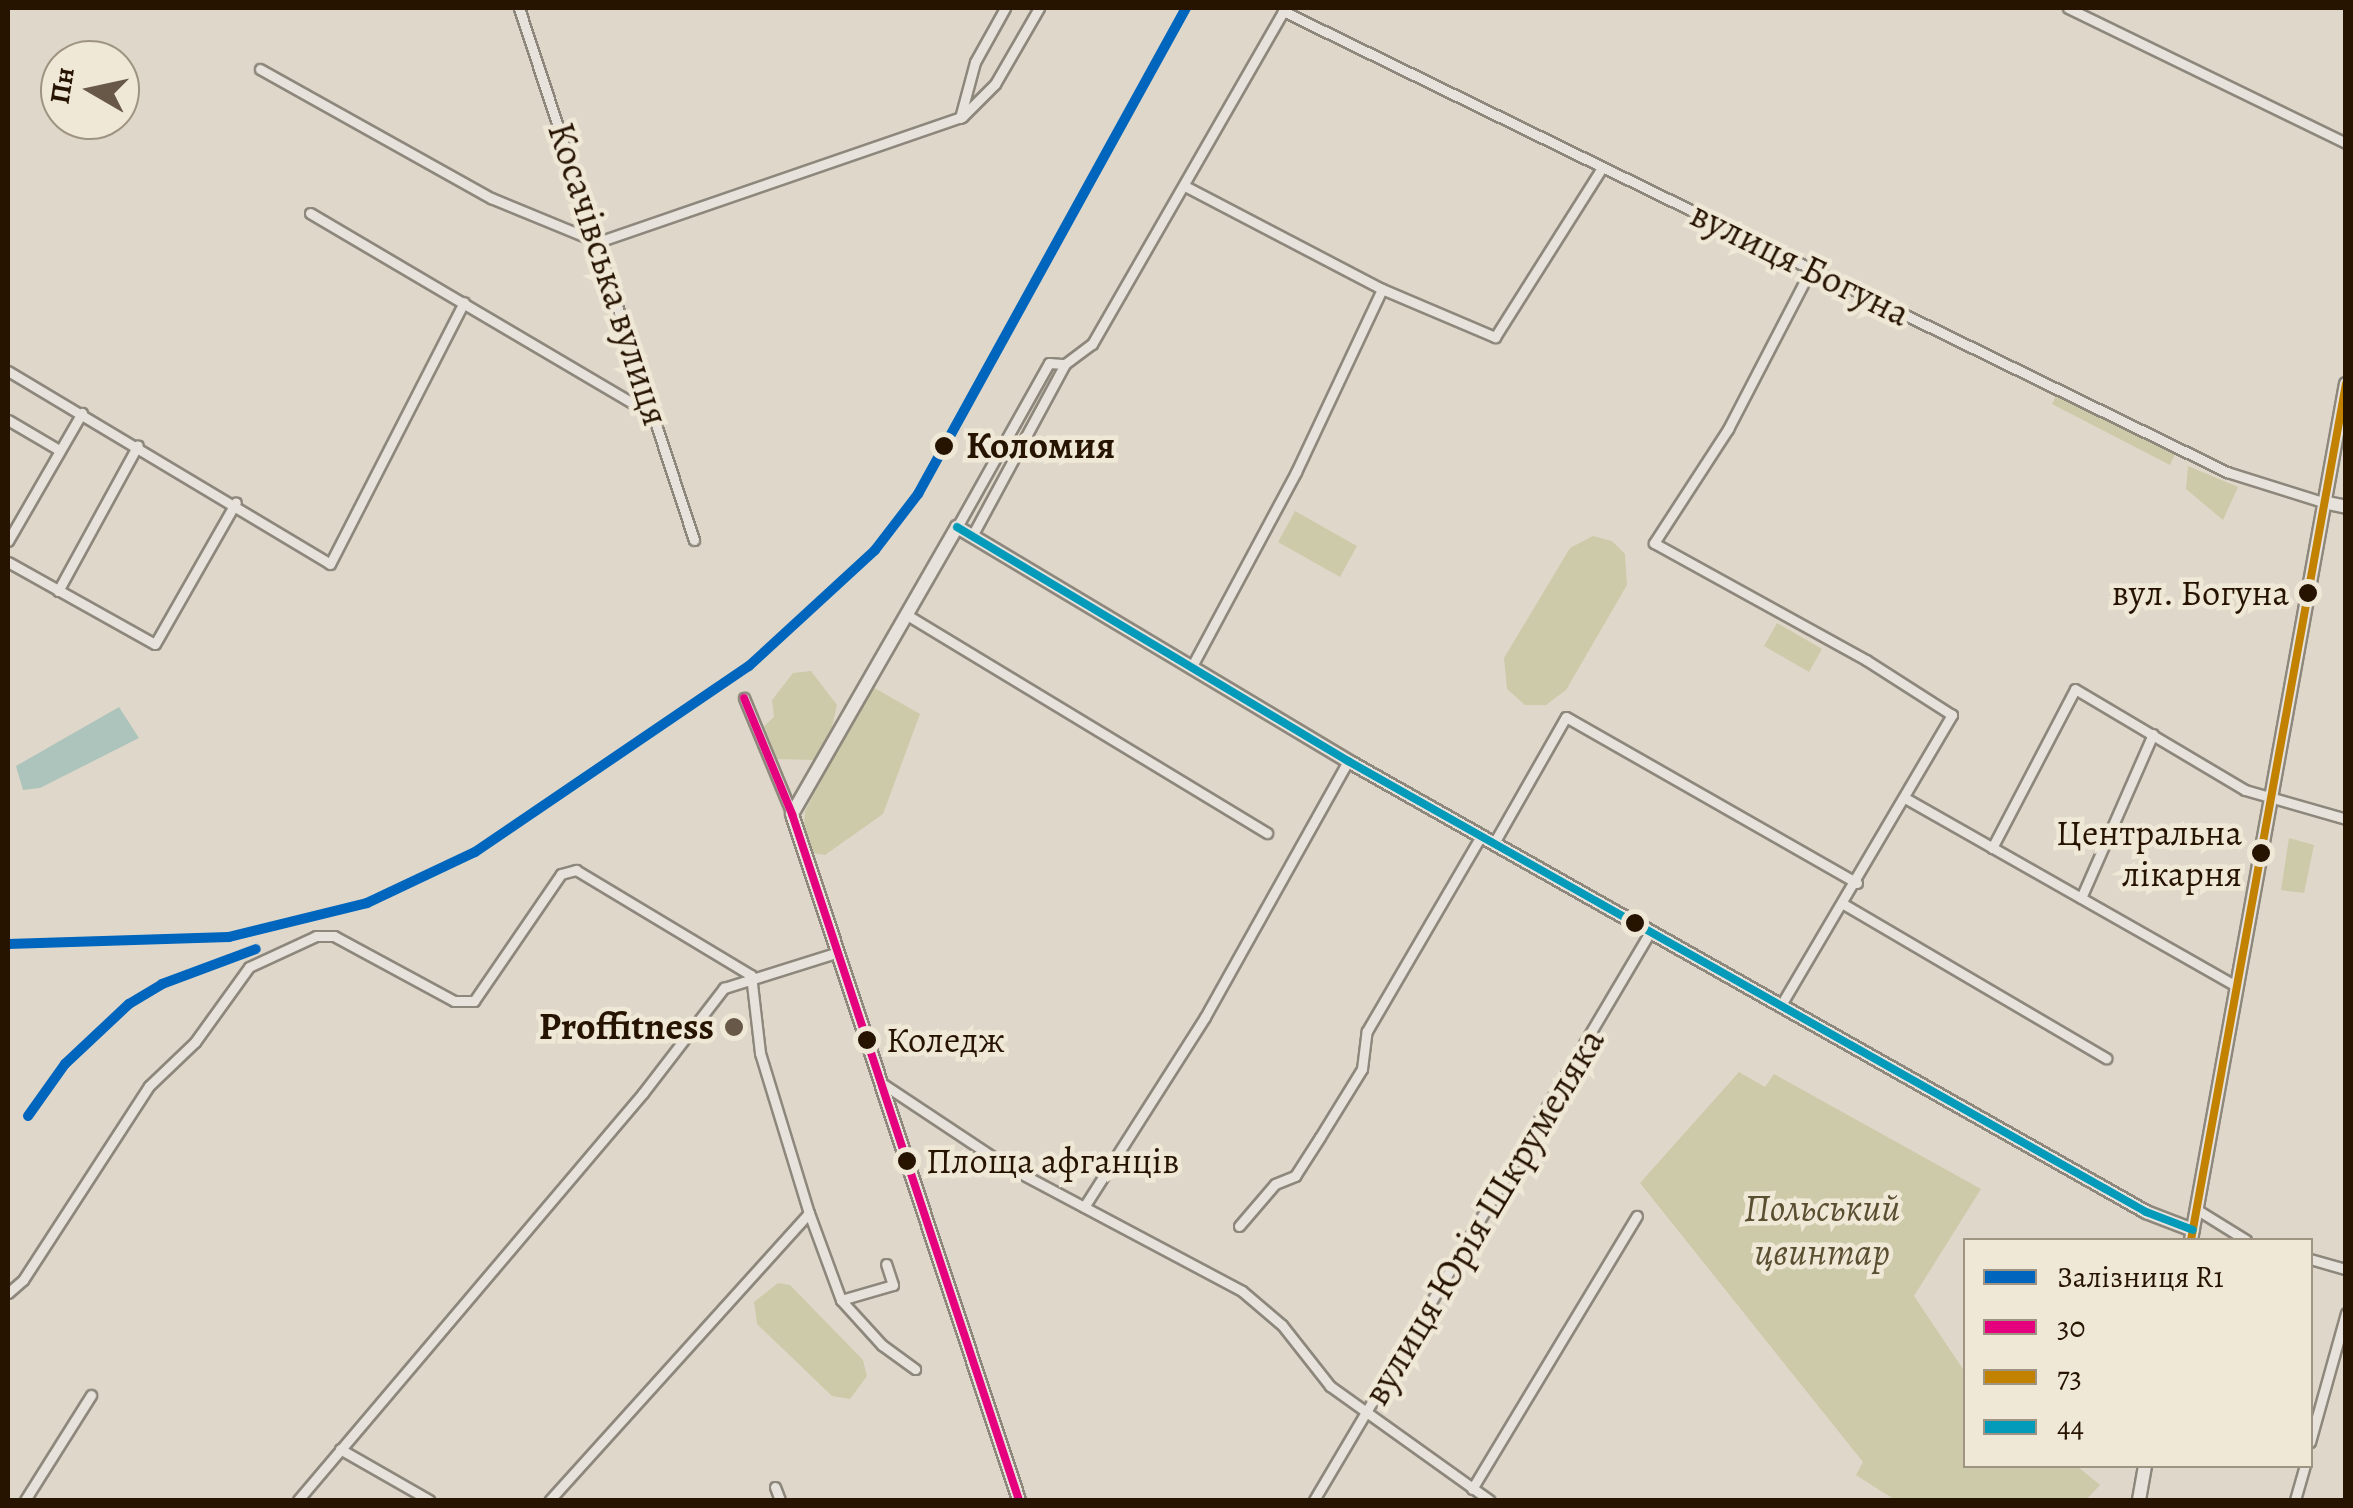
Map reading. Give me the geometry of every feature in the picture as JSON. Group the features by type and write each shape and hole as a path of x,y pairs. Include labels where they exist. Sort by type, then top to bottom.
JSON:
{"street":[{"name":"Косачівська вулиця","path":"519,8 694,540"},
{"path":"960,118 974,62 1005,8"},
{"path":"260,69 491,198 598,242 960,118 992,89 1039,8"},
{"path":"2068,8 2346,144"},
{"path":"972,536 1065,364 1092,344 1284,9"},
{"name":"вулиця Богуна","path":"1284,9 2227,472 2323,502"},
{"path":"1184,186 1382,288 1495,337 1602,168"},
{"path":"310,213 654,416"},
{"path":"1781,1006 1846,905 1952,715 1654,543 1728,429 1811,269"},
{"path":"1191,668 1296,472 1382,288"},
{"path":"8,371 236,502 330,564 464,302"},
{"path":"792,814 1050,360 1065,364"},
{"path":"957,527 1348,761 2192,1235 2346,384"},
{"path":"8,540 82,413"},
{"path":"8,420 59,450"},
{"path":"58,591 138,445"},
{"path":"8,562 155,644 236,502"},
{"path":"2323,502 2346,507"},
{"path":"907,615 1267,833"},
{"path":"1992,848 2075,689 2268,800 2346,820"},
{"path":"744,698 792,814 1020,1500"},
{"path":"1239,1226 1274,1184 1294,1176 1362,1066 1368,1030 1566,718 1857,884"},
{"path":"2081,898 2152,734"},
{"path":"1084,1207 1196,1032 1348,761"},
{"path":"1905,798 2236,986"},
{"path":"8,1294 23,1280 150,1086 194,1042 250,967 316,936 334,936 454,1001 474,1000 561,874 576,870 751,976 767,1079 841,1300 882,1345 915,1368"},
{"path":"1846,905 2106,1058"},
{"name":"вулиця Юрія Шкрумеляка","path":"1314,1500 1368,1415 1650,932"},
{"path":"298,1500 644,1094 724,988 751,976 836,953"},
{"path":"881,1082 914,1106 1084,1207 1254,1300 1330,1386 1490,1500"},
{"path":"893,1123 900,1107 914,1106"},
{"path":"2196,1208 2240,1238"},
{"path":"550,1500 810,1212"},
{"path":"1472,1489 1638,1216"},
{"path":"2313,1260 2346,1269"},
{"path":"841,1300 892,1285 886,1264"},
{"path":"2313,1431 2346,1313"},
{"path":"24,1500 91,1395"},
{"path":"340,1449 429,1500"},
{"path":"2138,1500 2145,1468"},
{"path":"2295,1500 2304,1468"},
{"path":"775,1487 780,1500"}],"green space":[{"path":"2057,394 2176,452 2170,465 2052,404"},
{"path":"2188,466 2238,487 2223,520 2186,489"},
{"path":"1295,511 1357,546 1340,577 1278,542"},
{"path":"1593,536 1612,541 1625,554 1627,585 1566,690 1546,705 1525,705 1507,689 1504,658 1570,548"},
{"path":"1777,623 1822,649 1809,672 1764,646"},
{"path":"811,671 837,705 832,727 814,760 777,759 764,726 774,717 772,700 793,673"},
{"path":"871,686 920,714 883,814 825,855 812,853 803,837 805,811"},
{"path":"2289,838 2314,845 2304,893 2281,890"},
{"name":"Польський цвинтар","path":"1739,1072 1765,1087 1774,1074 1981,1189 1914,1296 1963,1369 1963,1468 2079,1468 2100,1485 2086,1500 1895,1500 1856,1475 1863,1462 1640,1183"},
{"path":"778,1283 790,1285 863,1360 867,1376 850,1399 832,1396 757,1324 754,1302"}],"water":[{"path":"119,707 139,738 40,788 23,790 16,766"}],"rail line":[{"name":"R1","path":"8,944 229,937 367,903 475,852 749,666 875,550 918,494 1186,8"},
{"name":"R1","path":"28,1116 65,1064 129,1004 162,984 256,949"}],"transit line":[{"name":"73","path":"2191,1238 2346,384"},
{"name":"44","path":"957,527 1348,761 2146,1212 2193,1230"},
{"name":"30","path":"744,698 792,814 1019,1500"}],"place":[{"name":"Коломия","path":"944,446"},
{"name":"вул. Богуна","path":"2308,593"},
{"name":"Центральна лікарня","path":"2261,853"},
{"name":"Proffitness","path":"734,1027"},
{"name":"Коледж","path":"867,1040"},
{"name":"Площа афганців","path":"907,1161"}]}
